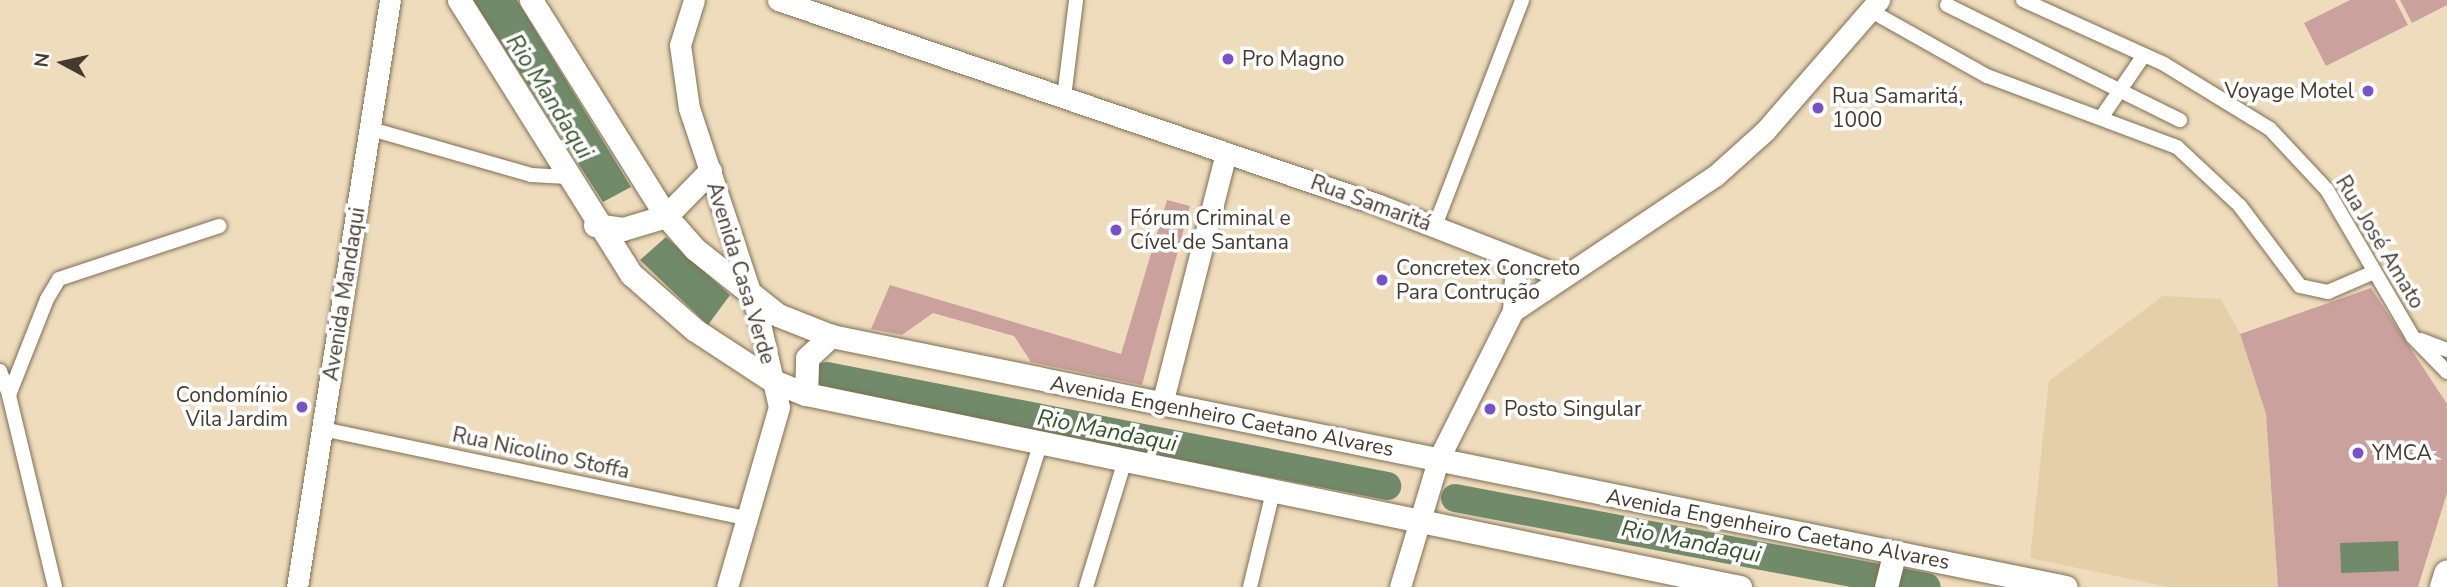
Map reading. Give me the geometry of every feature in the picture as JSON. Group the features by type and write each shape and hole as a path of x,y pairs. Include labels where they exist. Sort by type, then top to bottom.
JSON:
{"highway":[{"path":"2443,587 2447,573"}],"main road":[{"path":"460,0 596,225 640,282 695,330 773,381 806,394 1274,488 1740,587"},
{"name":"Avenida Engenheiro Caetano Alvares","path":"531,0 666,216 751,297 831,336 2066,587"},
{"path":"596,225 624,229 666,216 710,171"},
{"path":"806,394 807,358 831,336"},
{"path":"1886,587 1895,552"}],"street":[{"name":"Avenida Mandaqui","path":"297,587 390,0"},
{"name":"Avenida Casa Verde","path":"694,0 683,24 681,66 710,171 751,297 773,381 778,419 750,519 727,587"},
{"name":"Rua Samaritá","path":"778,0 1435,226 1516,261 1559,275"},
{"path":"1435,226 1522,0"},
{"name":"Rua José Amato","path":"2023,0 2144,55 2270,129 2327,190 2413,337 2447,372"},
{"path":"1064,97 1074,1"},
{"path":"1947,5 2121,88 2180,120"},
{"path":"1513,311 1559,275 1715,176 1765,131 1875,6 1975,71 2177,147 2209,171 2300,286 2328,292 2374,272"},
{"path":"2101,118 2144,55"},
{"path":"371,129 531,176 568,177"},
{"path":"1162,404 1226,153"},
{"path":"9,395 59,279 219,226"},
{"path":"1400,587 1418,518 1438,460 1513,311 1516,261"},
{"name":"Rua José Amato","path":"2413,337 2447,350"},
{"path":"0,371 9,395 55,587"},
{"name":"Rua Nicolino Stoffa","path":"323,429 750,519"},
{"path":"995,587 1041,442"},
{"path":"1086,587 1125,460"},
{"path":"1250,587 1274,488"}],"shaded area":[{"path":"2350,0 2395,0 2408,25 2326,66 2304,23"},
{"path":"2400,0 2447,0 2447,5 2412,23"},
{"path":"1167,200 1190,206 1142,385 1031,362 1014,336 933,313 902,335 871,329 890,285 1121,354"},
{"name":"YMCA","path":"2371,288 2447,404 2447,493 2418,587 2278,587 2266,414 2240,334"},
{"path":"2163,296 2221,299 2240,334 2266,414 2278,587 2168,587 2030,558 2049,381"}],"water":[{"path":"473,0 517,0 631,187 603,202"},
{"path":"666,237 730,295 708,325 640,260"},
{"path":"2398,541 2399,571 2341,573 2340,543"}],"waterway":[{"name":"Rio Mandaqui","path":"827,376 1387,486"},
{"name":"Rio Mandaqui","path":"1455,498 1927,587"}],"place":[{"name":"Pro Magno","path":"1228,59"},
{"name":"Voyage Motel","path":"2368,91"},
{"name":"Rua Samaritá, 1000","path":"1818,108"},
{"name":"Fórum Criminal e Cível de Santana","path":"1116,230"},
{"name":"Concretex Concreto Para Contrução","path":"1382,280"},
{"name":"Condomínio Vila Jardim","path":"302,407"},
{"name":"Posto Singular","path":"1490,409"},
{"name":"YMCA","path":"2358,453"}]}
